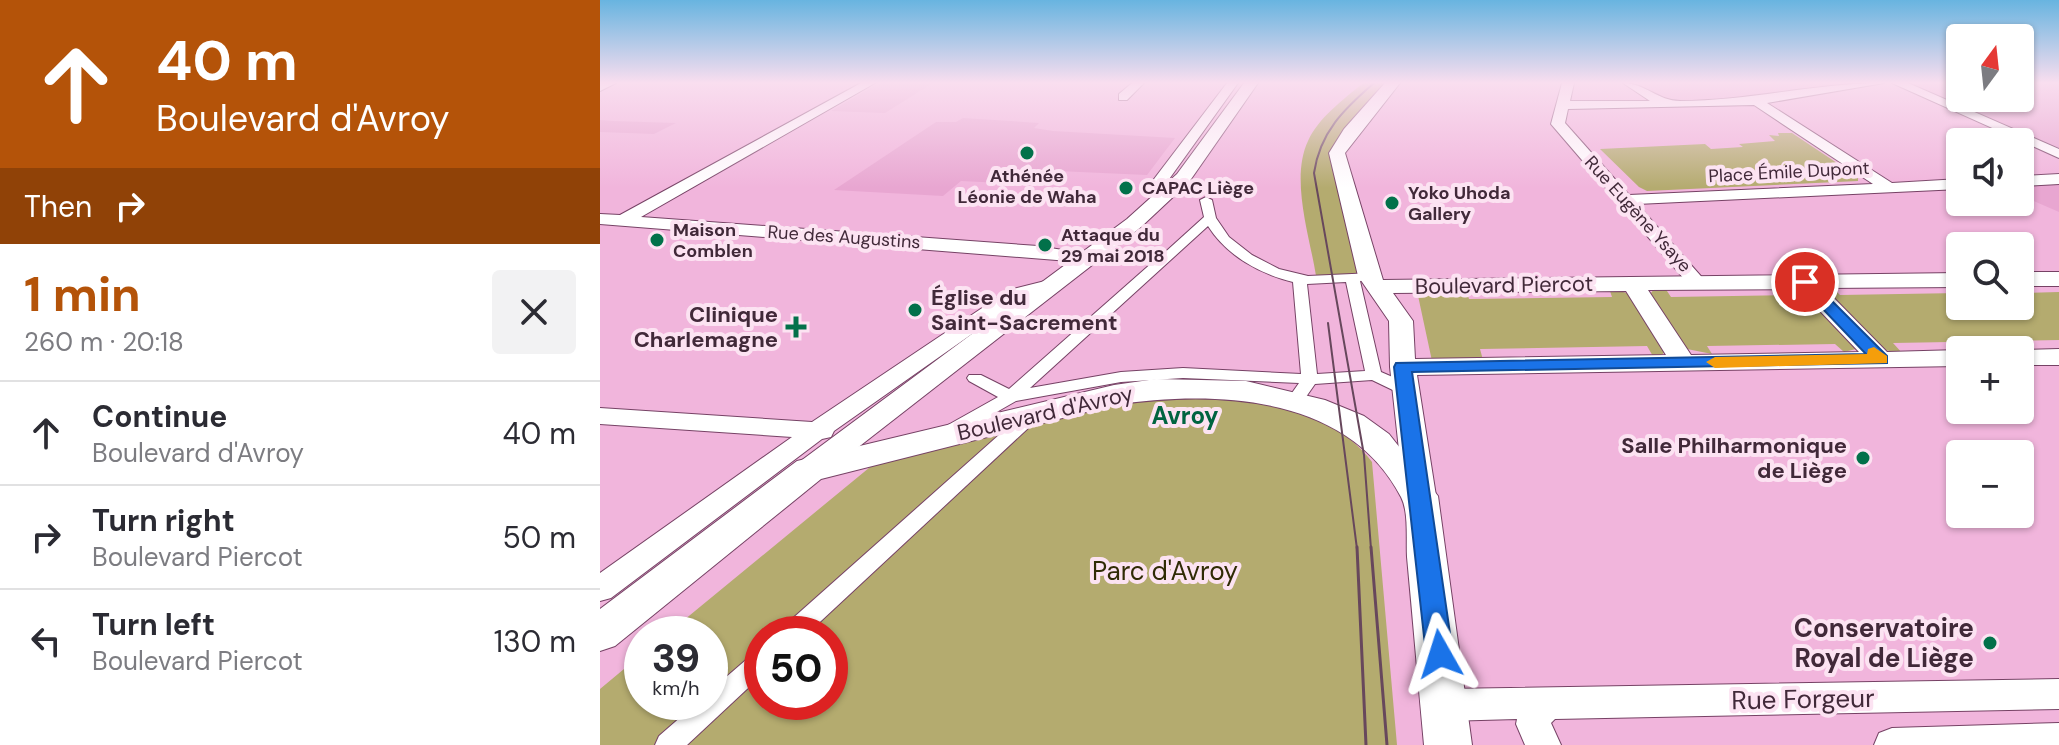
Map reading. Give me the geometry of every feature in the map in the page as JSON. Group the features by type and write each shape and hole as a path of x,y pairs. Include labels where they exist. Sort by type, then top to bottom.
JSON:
{"main road":[{"name":"Boulevard d'Avroy","path":"600,633 809,470 939,437 1022,405 1156,389 1302,390 1377,442 1420,496"},
{"path":"1420,496 1447,725"}],"street":[{"path":"600,233 808,118"},
{"path":"1168,192 1159,183 1207,118"},
{"name":"Boulevard d'Avroy","path":"726,496 809,470 1088,259 1168,192 1188,171 1223,118"},
{"path":"1362,118 1337,153 1370,285 1401,321 1403,370 1420,496"},
{"name":"Rue Eugène Ysaye","path":"1560,118 1558,124 1698,283"},
{"name":"Place Émile Dupont","path":"1782,118 1890,188"},
{"path":"1976,118 2059,154"},
{"path":"2034,180 2059,179"},
{"path":"1890,188 1946,185"},
{"name":"Place Émile Dupont","path":"1627,200 1890,188"},
{"path":"1206,200 1217,234 1238,253 1300,279 1370,285"},
{"path":"809,616 1164,259 1210,218"},
{"name":"Rue des Augustins","path":"600,219 1038,251 1088,259"},
{"path":"1131,253 1164,259"},
{"path":"1300,279 1302,390 1403,370 1946,358"},
{"path":"2034,279 2059,279"},
{"name":"Boulevard Piercot","path":"1370,285 1946,280"},
{"path":"1805,282 1881,360"},
{"path":"1633,284 1684,363"},
{"name":"Boulevard d'Avroy","path":"600,589 818,430 1016,294 1053,285"},
{"path":"1370,285 1359,306 1374,375"},
{"path":"1359,306 1370,285"},
{"path":"1369,349 1403,370"},
{"path":"2034,357 2059,357"},
{"path":"975,378 1022,405"},
{"path":"600,416 818,430 850,438"},
{"path":"668,745 744,676"},
{"name":"Rue Forgeur","path":"1447,725 1548,705 2059,694"},
{"path":"1543,745 1533,724 1537,711 1548,705"},
{"path":"1892,745 2059,740"}],"shaded area":[{"name":"Athénée Léonie de Waha","path":"963,118 1039,123 1034,128 1053,131 1175,138 1147,175 1058,171 1045,185 961,181 943,196 834,190 936,122 956,122"},
{"path":"1985,118 2059,118 2059,148 2034,138 2034,128 2010,128"},
{"path":"600,120 676,123 654,134 600,132"},
{"path":"2059,184 2059,212 2034,201 2034,185"}],"green space":[{"path":"1324,118 1361,118 1340,142 1366,273 1316,276 1303,208 1301,173 1308,141"},
{"path":"1778,133 1792,133 1858,177 1858,181 1647,191 1600,149 1705,144 1711,149 1743,147 1739,144 1775,141 1769,135 1779,136"},
{"path":"1784,286 1801,290 1856,349 1844,352 1835,344 1707,346 1712,354 1687,349 1650,294 1655,288 1665,288 1671,297 1791,295"},
{"path":"1831,286 1840,295 1946,293 1946,320 2034,320 2034,293 2059,292 2059,340 2034,340 2034,336 1946,336 1946,342 1893,343 1903,354 1885,350 1824,290"},
{"path":"1609,288 1630,294 1665,350 1663,354 1654,358 1647,346 1480,349 1483,360 1432,361 1417,291 1466,290 1469,299 1612,297"},
{"name":"Parc d'Avroy","path":"1209,396 1276,407 1339,431 1372,462 1397,745 600,745 600,689 624,669 624,720 728,720 728,616 689,616 875,463 1117,400"}],"tram line":[{"path":"1339,118 1322,145 1314,173 1364,455 1371,549"},
{"path":"1328,323 1357,549"},
{"path":"1357,547 1366,745"},
{"path":"1371,547 1387,745"}],"slow traffic":[{"path":"1715,362 1881,360 1874,353"}],"place":[{"name":"Athénée Léonie de Waha","path":"1027,153"},
{"name":"CAPAC Liège","path":"1126,188"},
{"name":"Yoko Uhoda Gallery","path":"1392,203"},
{"name":"Maison Comblen","path":"657,240"},
{"name":"Attaque du 29 mai 2018","path":"1045,245"},
{"name":"Église du Saint-Sacrement","path":"915,310"},
{"name":"Clinique Charlemagne","path":"796,327"},
{"name":"Salle Philharmonique de Liège","path":"1863,458"},
{"name":"Conservatoire Royal de Liège","path":"1990,643"}],"district":[{"name":"Avroy","path":"1185,415"}],"route":[{"path":"1440,654 1403,367 1881,360 1805,282"}]}
